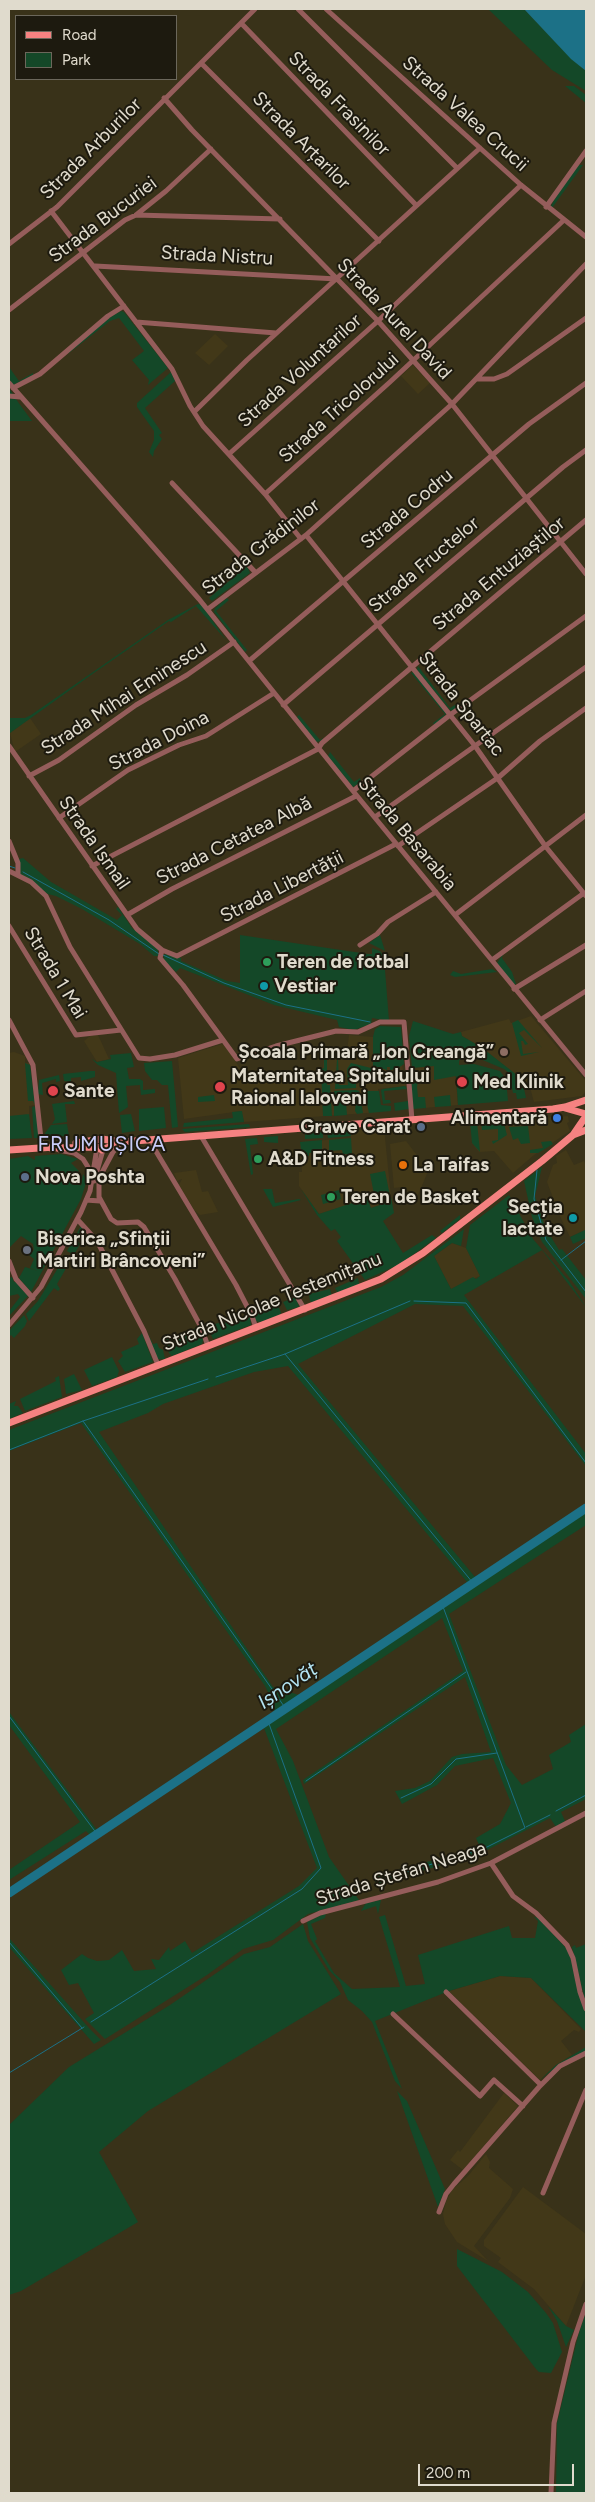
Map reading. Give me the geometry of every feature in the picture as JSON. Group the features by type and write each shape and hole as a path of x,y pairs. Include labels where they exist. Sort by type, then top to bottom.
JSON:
{"main road":[{"path":"9,1150 101,1145 565,1107 586,1100"},
{"path":"565,1107 586,1115"},
{"name":"Strada Nicolae Testemițanu","path":"573,1135 586,1115"},
{"name":"Strada Nicolae Testemițanu","path":"9,1423 365,1286 408,1264 573,1135 586,1130"}],"street":[{"name":"Strada Arburilor","path":"9,244 51,211 98,168 164,98 255,9"},
{"path":"298,9 456,167"},
{"name":"Strada Valea Crucii","path":"326,9 521,185 586,237"},
{"name":"Strada Frasinilor","path":"241,23 416,205"},
{"name":"Strada Arțarilor","path":"201,63 379,241"},
{"name":"Strada Aurel David","path":"164,98 378,321 452,404 586,574"},
{"path":"194,412 276,333 338,279 456,167 480,148"},
{"name":"Strada Bucuriei","path":"9,310 125,220 136,215 166,191 211,149"},
{"path":"546,206 586,151"},
{"path":"581,158 586,162"},
{"name":"Strada Voluntarilor","path":"229,454 378,321 521,185"},
{"path":"51,211 85,252 172,369 202,426 265,494 301,539"},
{"path":"136,215 280,219"},
{"name":"Strada Tricolorului","path":"265,494 413,361 564,220"},
{"name":"Strada Grădinilor","path":"11,386 208,609 306,535 452,404 586,264"},
{"name":"Strada Nistru","path":"95,266 338,279"},
{"path":"11,386 40,374 108,316 124,306"},
{"path":"476,380 494,379 508,374 586,318"},
{"path":"136,322 276,333"},
{"name":"Strada Codru","path":"249,661 529,424 586,383"},
{"path":"9,396 20,397"},
{"name":"Strada Fructelor","path":"283,705 526,498 586,450"},
{"path":"172,483 256,573"},
{"name":"Strada Entuziaștilor","path":"92,866 318,749 322,743 586,520"},
{"name":"Strada Spartac","path":"306,535 475,746 499,777 546,847 584,892"},
{"name":"Strada Basarabia","path":"208,609 354,794 375,817 586,1075"},
{"name":"Strada Cetatea Albă","path":"127,915 172,889 354,794 450,715 586,616"},
{"name":"Strada Mihai Eminescu","path":"29,776 59,760 136,705 187,675 234,642"},
{"path":"375,817 586,667"},
{"name":"Strada Doina","path":"59,818 128,770 179,745 206,736 274,693"},
{"name":"Strada Libertății","path":"180,956 397,845 499,777 540,741 586,708"},
{"name":"Strada Ismail","path":"9,746 137,929 162,950 180,956"},
{"path":"455,915 586,816"},
{"path":"9,841 18,863 18,875"},
{"path":"9,871 40,889 46,896 70,947 135,1055 144,1059 175,1055 223,1040"},
{"path":"360,945 377,934 388,922 436,892"},
{"path":"492,960 584,892"},
{"name":"Strada 1 Mai","path":"9,926 76,1036 121,1030"},
{"path":"514,989 586,945"},
{"path":"162,950 160,958 183,985 238,1060 304,1038 336,1031 358,1032 380,1022 392,1024 402,1021 406,1024 412,1120"},
{"path":"540,1020 586,990"},
{"path":"9,1020 33,1065 42,1148"},
{"path":"201,1136 305,1310"},
{"path":"152,1140 154,1148 240,1293 256,1328"},
{"path":"9,1325 32,1298 55,1264 86,1200 113,1152 121,1142"},
{"path":"92,1189 101,1145"},
{"path":"51,1148 74,1153 83,1159 89,1172 92,1189"},
{"path":"99,1179 100,1201 114,1222 138,1222 144,1227 201,1327 208,1346"},
{"path":"86,1200 100,1201"},
{"path":"77,1219 97,1241 144,1331 158,1365"},
{"path":"9,1261 16,1278 32,1298"},
{"name":"Strada Ștefan Neaga","path":"303,1921 320,1913 438,1882 491,1863 586,1813"},
{"path":"491,1863 513,1896 536,1913 567,1945 586,2009"},
{"path":"446,1992 541,2085"},
{"path":"393,2014 480,2096 494,2080 523,2106"},
{"path":"439,2212 446,2194 454,2184 541,2085 560,2066 586,2053"},
{"path":"543,2194 586,2090"},
{"path":"551,2493 554,2423 573,2342 586,2304"}],"shaded area":[{"path":"215,334 228,346 209,365 195,353"},
{"path":"413,365 430,383 418,394 401,376"},
{"path":"30,718 41,734 15,752 10,733"},
{"path":"531,1016 585,1080 586,1091 582,1096 534,1102 528,1080 523,1081 481,1047 462,1036 461,1032 509,1019 511,1023"},
{"path":"98,1035 109,1059 97,1062 84,1041 90,1036"},
{"path":"349,1035 373,1037 373,1066 402,1064 406,1086 378,1089 380,1112 244,1122 241,1111 184,1119 178,1058 222,1044 226,1046 241,1070 243,1083 278,1080 277,1078 296,1073 323,1069 324,1058 347,1051"},
{"path":"14,1052 25,1056 25,1063 29,1063 35,1105 29,1106 29,1118 9,1120 9,1053"},
{"path":"434,1066 455,1071 458,1105 413,1109 410,1068"},
{"path":"568,1116 569,1122 567,1123 570,1131 534,1155 513,1173 494,1151 479,1152 472,1143 470,1122"},
{"path":"384,1128 391,1197 379,1200 380,1205 371,1208 367,1199 319,1214 299,1186 299,1172 302,1172 300,1142 351,1138 351,1131"},
{"path":"406,1141 419,1158 418,1169 422,1166 429,1169 418,1195 402,1187 394,1188 390,1144"},
{"path":"566,1150 574,1165 584,1161 586,1166 586,1230 570,1237 557,1210 561,1207 558,1202 555,1203 547,1182 553,1165 557,1163 556,1156"},
{"path":"196,1170 202,1192 208,1191 218,1212 200,1215 195,1211 179,1185 182,1179 177,1181 174,1173"},
{"path":"452,1243 466,1248 480,1276 451,1289 434,1256"},
{"path":"500,1976 531,1978 581,2029 579,2032 574,2030 561,2041 572,2055 556,2065 540,2080 449,1991"},
{"path":"504,2093 518,2106 463,2170 450,2160 458,2150 460,2152"},
{"path":"486,2154 490,2162 489,2168 513,2189 510,2198 474,2246 488,2261 457,2242 445,2224 443,2214 452,2190 468,2176"},
{"path":"523,2187 586,2234 586,2275 566,2326 534,2289 498,2262 501,2258 484,2246 484,2240"}],"green space":[{"path":"488,9 524,9 586,71 586,91 552,70"},
{"path":"565,86 574,86 586,95 586,103"},
{"path":"578,165 583,165 552,208 551,206 558,192"},
{"path":"121,311 124,312 168,368 148,385 149,380 132,360 144,351 119,318 110,321 68,352 109,318"},
{"path":"9,367 19,381 33,373 33,375 13,385 9,381"},
{"path":"171,372 175,381 145,408 162,433 159,435 162,439 154,451 153,457 149,452 154,440 154,431 137,407 137,403"},
{"path":"9,388 18,402 32,421 9,421"},
{"path":"247,566 250,573 212,601 209,598"},
{"path":"227,598 229,600 216,611 247,650 245,652 214,612 215,608"},
{"path":"198,604 202,605 226,640 196,606 171,622 169,621 91,675 10,733 9,738 9,718 25,718 31,715 168,620"},
{"path":"418,666 450,708 458,703 460,706 453,711 450,710 417,670"},
{"path":"413,672 447,713 435,725 433,723 445,714 411,673"},
{"path":"299,715 320,740 323,738 321,741 316,742 297,717"},
{"path":"330,752 354,782 360,778 361,782 353,787 328,756"},
{"path":"23,858 51,882 117,920 122,915 116,909 118,907 132,928 158,949 158,956 154,956 140,944 82,909 48,894 20,875 19,859"},
{"path":"240,935 368,954 372,954 372,948 380,951 384,957 389,1021 372,1018 371,1024 354,1030 339,1027 337,1020 274,1005 180,968 176,972 163,959 165,954 181,958 181,961 227,981 240,983"},
{"path":"380,935 385,951 369,943"},
{"path":"503,954 502,958 512,972 516,984 513,985 497,963"},
{"path":"492,969 497,972 455,977 450,975 453,971 461,974"},
{"path":"518,1020 542,1048 524,1030 519,1033 528,1044 525,1045 521,1041 523,1054 539,1052 521,1056 512,1023"},
{"path":"413,1021 453,1034 461,1032 462,1036 481,1047 522,1079 526,1098 517,1099 516,1093 513,1093 509,1073 504,1069 467,1051 459,1061 459,1065 474,1064 500,1071 506,1079 508,1101 458,1105 456,1076 434,1080 434,1066 412,1068 409,1036"},
{"path":"380,1026 401,1027 404,1064 397,1069 390,1070 390,1067 387,1067 387,1070 373,1066 373,1037 375,1029"},
{"path":"343,1051 342,1056 338,1057 339,1085 348,1085 347,1069 351,1063 371,1068 380,1073 356,1074 356,1088 335,1089 337,1059 327,1059 327,1085 330,1085 332,1116 323,1116 321,1069 324,1068 324,1058"},
{"path":"131,1053 134,1067 127,1068 129,1079 140,1079 143,1081 143,1090 155,1089 155,1093 141,1095 140,1085 126,1086 128,1107 119,1113 116,1073 98,1065 92,1059 97,1062 111,1059 110,1055"},
{"path":"172,1061 178,1127 172,1128 168,1085 162,1085 157,1080 152,1080 145,1071 144,1063"},
{"path":"25,1063 30,1065 35,1105 33,1101 28,1101"},
{"path":"95,1071 95,1077 81,1081 81,1077 71,1078 71,1082 64,1081 63,1074"},
{"path":"426,1074 426,1081 418,1081 417,1087 418,1097 425,1097 426,1108 413,1109 411,1081 417,1075"},
{"path":"59,1075 60,1081 56,1082 56,1079 42,1083 43,1095 38,1094 39,1080"},
{"path":"405,1086 407,1089 384,1091 385,1100 390,1100 391,1103 383,1104 381,1090"},
{"path":"334,1091 359,1091 363,1113 357,1114 355,1111 356,1102 346,1103 347,1115 334,1116"},
{"path":"364,1091 379,1091 381,1105 391,1106 391,1111 369,1113"},
{"path":"214,1095 215,1101 198,1102 198,1097"},
{"path":"450,1095 451,1106 435,1107 434,1097"},
{"path":"74,1101 75,1104 65,1104 67,1122 52,1124 55,1119 52,1104"},
{"path":"408,1101 409,1109 395,1111 394,1103"},
{"path":"36,1106 40,1138 34,1138 32,1107"},
{"path":"164,1107 166,1128 139,1131 139,1109"},
{"path":"242,1111 244,1122 183,1127 184,1123 233,1118 232,1112"},
{"path":"29,1114 32,1138 10,1139 9,1116"},
{"path":"131,1114 135,1131 122,1133 120,1115"},
{"path":"503,1120 507,1135 493,1144 492,1141 498,1140 498,1129 482,1130 481,1121"},
{"path":"470,1122 477,1122 480,1152 472,1143"},
{"path":"67,1124 69,1136 45,1137 45,1133 51,1125"},
{"path":"249,1124 250,1127 185,1132 182,1129"},
{"path":"528,1126 530,1143 521,1144 518,1138 513,1140 509,1127"},
{"path":"351,1131 351,1136 328,1138 327,1132"},
{"path":"323,1132 323,1138 305,1139 305,1133"},
{"path":"278,1136 278,1143 264,1142 264,1137"},
{"path":"257,1138 258,1144 250,1145 253,1174 251,1175 245,1139"},
{"path":"351,1138 352,1154 343,1154 342,1150 329,1151 329,1140"},
{"path":"322,1140 322,1152 309,1153 309,1156 302,1156 300,1142"},
{"path":"551,1141 553,1144 538,1153 530,1153 530,1150 543,1148 541,1142"},
{"path":"61,1154 78,1159 71,1163 79,1171 73,1177 81,1186 83,1174 86,1179 85,1186 81,1199 31,1292 19,1278 25,1267 38,1271 30,1268 34,1259 29,1255 34,1250 33,1244 21,1236 9,1248 9,1159 28,1156 35,1160 35,1156"},
{"path":"542,1167 535,1196 545,1227 559,1250 562,1249 586,1280 586,1299 542,1242 532,1217 524,1181"},
{"path":"385,1171 390,1196 375,1199 370,1174"},
{"path":"263,1189 272,1189 275,1203 301,1200 273,1207"},
{"path":"301,1189 319,1214 367,1198 371,1208 380,1205 379,1200 391,1197 394,1213 383,1221 403,1253 432,1235 436,1238 400,1264 365,1280 337,1241 341,1237 335,1229 331,1231 317,1215"},
{"name":"Teren de Basket","path":"339,1190 341,1199 323,1204 321,1195"},
{"path":"509,1195 533,1239 569,1281 586,1307 542,1250 464,1295 586,1454 586,1466 463,1306 415,1304 298,1364 475,1577 586,1505 586,1525 449,1614 506,1765 522,1785 553,1769 549,1755 571,1742 569,1735 586,1724 586,1799 561,1812 565,1821 556,1827 550,1818 483,1852 377,1885 373,1877 480,1847 476,1838 500,1824 511,1803 493,1758 455,1766 437,1785 402,1804 395,1791 415,1788 430,1781 452,1757 462,1754 491,1752 465,1677 304,1784 303,1780 463,1671 442,1618 276,1729 293,1761 329,1857 359,1900 308,1914 273,1940 243,1949 207,1975 105,2039 85,2019 94,2013 78,1983 69,1985 61,1970 82,1954 97,1961 109,1960 122,1950 134,1971 156,1969 151,1959 159,1960 169,1947 170,1951 185,1941 192,1953 299,1886 317,1868 264,1728 9,1897 9,1888 90,1835 86,1831 9,1880 9,1870 80,1822 9,1725 9,1712 97,1830 274,1712 272,1700 265,1686 81,1423 9,1451 9,1430 381,1287 403,1275 464,1229 461,1246 452,1243 434,1256 451,1289 473,1277 476,1279 480,1276 466,1248 470,1225","holes":["288,1366 467,1582 299,1695 273,1687 99,1432 148,1413 163,1404 254,1372"]},
{"path":"460,1215 460,1219 442,1233 440,1231"},
{"path":"81,1226 85,1227 77,1240 80,1244 74,1255 67,1251"},
{"path":"585,1227 586,1238 573,1244 570,1237 585,1230"},
{"path":"64,1258 68,1265 57,1284 60,1289 58,1291 54,1288 29,1321 26,1314 38,1301"},
{"path":"12,1277 14,1282 28,1296 9,1316 9,1311 20,1297 18,1294 9,1296 9,1278"},
{"path":"358,1278 359,1284 338,1293 335,1288"},
{"path":"330,1289 332,1296 310,1301 309,1294"},
{"path":"296,1297 299,1307 287,1310 283,1302"},
{"path":"277,1304 281,1312 280,1315 260,1322 256,1321 253,1313"},
{"path":"24,1315 27,1321 25,1326 14,1338 11,1335 9,1337 9,1331"},
{"path":"250,1315 251,1325 213,1339 207,1326"},
{"path":"199,1327 203,1340 202,1344 172,1356 169,1353 164,1340"},
{"path":"147,1332 153,1344 157,1343 159,1348 163,1350 165,1359 157,1359"},
{"path":"142,1333 153,1362 125,1372 118,1361 123,1356 121,1352 139,1344 137,1339"},
{"path":"112,1357 119,1371 117,1377 92,1386 84,1370"},
{"path":"74,1374 82,1390 66,1394 64,1379"},
{"path":"59,1376 62,1397 25,1411 20,1399 56,1381 55,1378"},
{"path":"16,1401 14,1406 18,1406 23,1413 9,1419 9,1404"},
{"path":"381,1900 378,1914 376,1906 361,1911 366,1903"},
{"path":"326,1913 325,1918 311,1924 317,1939 315,1941 334,1973 352,1989 400,1987 379,1917 385,1915 406,1986 425,1984 418,1955 509,1926 512,1938 535,1938 538,1921 534,1917 538,1918 567,1949 570,1955 586,2012 586,2032 531,1978 500,1976 449,1991 375,2021 402,2089 395,2081 372,2022 348,2000 340,1982 329,1970 310,1938 307,1922"},
{"path":"303,1924 308,1941 341,1994 148,2111 99,2152 138,2222 21,2291 9,2295 9,2125 69,2067 170,2005 244,1954 270,1947"},
{"path":"9,1938 101,2040 94,2044 9,1947"},
{"path":"586,1944 586,2004 572,1947 575,1945 576,1948"},
{"path":"586,2047 586,2051 560,2064 540,2080 556,2065"},
{"path":"397,2091 407,2101 445,2189 438,2207"},
{"path":"457,2249 502,2272 528,2292 546,2313 553,2323 562,2352 551,2373 539,2372 536,2369 457,2266"},
{"path":"548,2306 566,2326 574,2330 566,2347 557,2321"},
{"path":"586,2313 586,2493 556,2493 557,2423 579,2332"}],"water":[{"path":"524,9 586,9 586,71 571,59"}],"waterway":[{"path":"9,866 15,868"},
{"path":"23,872 109,920 159,954"},
{"path":"163,955 224,983 286,1005 370,1022"},
{"path":"472,1047 484,1057"},
{"path":"537,1170 534,1199 546,1240 586,1292"},
{"path":"561,1260 586,1241"},
{"path":"216,1377 285,1354 410,1301"},
{"path":"414,1301 466,1303 586,1463"},
{"path":"285,1354 473,1583"},
{"path":"9,1450 83,1421 208,1379"},
{"path":"83,1421 286,1709"},
{"name":"Ișnovăț","path":"9,1893 586,1508"},
{"path":"442,1604 525,1828 485,1848"},
{"path":"306,1781 466,1672"},
{"path":"9,1716 97,1834"},
{"path":"91,2022 302,1889 321,1868 268,1721"},
{"path":"401,1798 431,1784 456,1759 497,1753"},
{"path":"556,1811 586,1795"},
{"path":"526,1827 550,1815"},
{"path":"377,1881 481,1849"},
{"path":"9,1942 82,2028"},
{"path":"9,2073 84,2027"}],"place":[{"name":"Teren de fotbal","path":"267,962"},
{"name":"Vestiar","path":"264,986"},
{"name":"Școala Primară „Ion Creangă”","path":"504,1052"},
{"name":"Med Klinik","path":"462,1082"},
{"name":"Maternitatea Spitalului Raional Ialoveni","path":"220,1087"},
{"name":"Sante","path":"53,1091"},
{"name":"Alimentară","path":"557,1118"},
{"name":"Grawe Carat","path":"421,1127"},
{"name":"A&D Fitness","path":"258,1159"},
{"name":"La Taifas","path":"403,1165"},
{"name":"Nova Poshta","path":"25,1177"},
{"name":"Teren de Basket","path":"331,1197"},
{"name":"Secția lactate","path":"573,1218"},
{"name":"Biserica „Sfinții Martiri Brâncoveni”","path":"27,1250"}],"district":[{"name":"FRUMUȘICA","path":"102,1145"}]}
